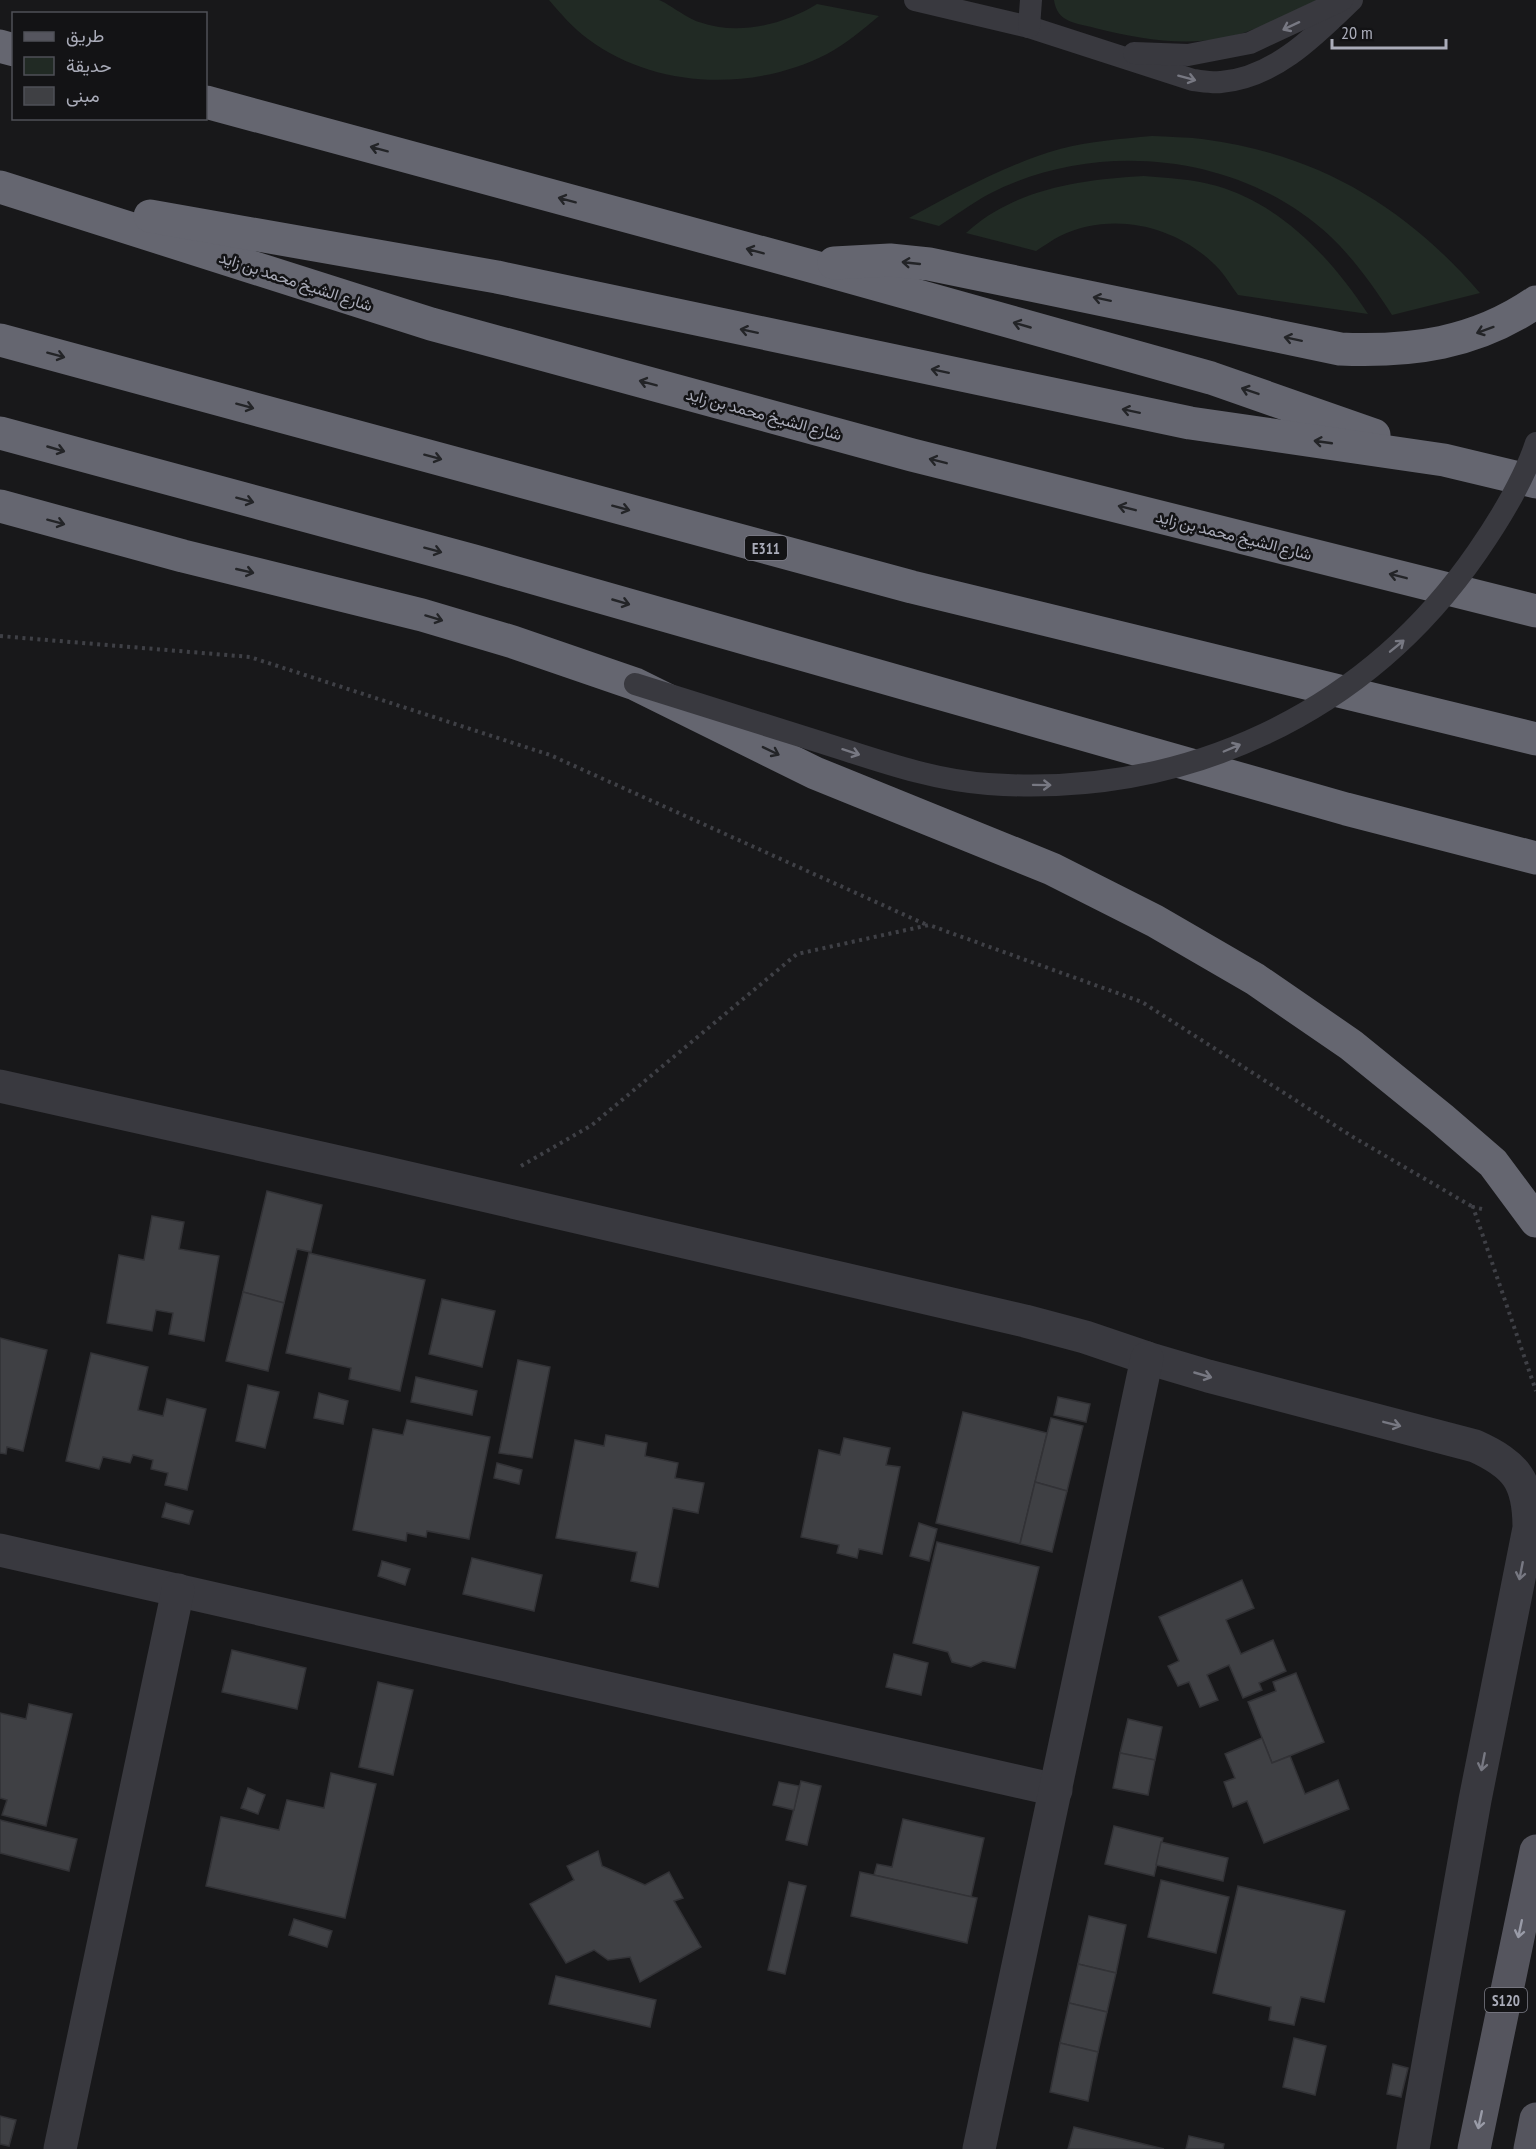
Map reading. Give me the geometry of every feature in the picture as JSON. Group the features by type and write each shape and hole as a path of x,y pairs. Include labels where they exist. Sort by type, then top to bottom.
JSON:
{"highway":[{"path":"207,102 811,266 1211,378 1444,460"},
{"path":"13,191 497,277 1190,423 1444,460 1536,482"},
{"name":"شارع الشيخ محمد بن زايد","path":"13,191 431,324 912,455 1536,611"},
{"path":"811,266 890,260 929,264 1340,349 1379,351 1418,348 1456,340 1493,327 1536,302"},
{"name":"E311","path":"0,340 912,587 1536,739"},
{"path":"0,433 486,564 1346,809 1536,858"},
{"path":"0,506 183,556 422,615 513,642 635,684 815,773 1052,869 1155,921 1255,979 1351,1045 1492,1163 1535,1219"}],"main road":[{"name":"S120","path":"1474,2149 1536,1851"},
{"path":"1530,2149 1536,2119"}],"street":[{"path":"0,1086 473,1193 1085,1337 1147,1358 1475,1446 1495,1455 1510,1466 1522,1484 1529,1506 1529,1528 1473,1811 1413,2149"},
{"path":"980,2149 1147,1358"},
{"path":"0,1551 1056,1790"},
{"path":"60,2149 178,1590"}],"lane":[{"path":"915,0 991,9 1029,27 1193,80 1220,83 1247,77 1273,65 1320,31 1352,0"},
{"path":"1029,27 1031,0"},
{"path":"1112,52 1188,55 1217,51 1250,43 1343,0"},
{"path":"635,684 911,771 998,784 1063,785 1138,777 1211,756 1282,726 1347,687 1406,639 1456,583 1499,520 1536,443"}],"path":[{"path":"0,636 250,657 550,755 929,925 1142,1002 1353,1137 1473,1207 1535,1219"},
{"path":"473,1193 592,1125 797,954 929,925"},
{"path":"1473,1207 1536,1391"}],"green space":[{"path":"549,0 659,0 694,20 729,28 775,23 817,4 879,16 834,50 798,66 768,75 705,80 674,76 643,68 614,56 583,35"},
{"path":"1054,0 1317,0 1235,36 1215,40 1175,41 1135,37 1069,21 1059,13"},
{"path":"1152,136 1184,137 1244,146 1284,157 1321,171 1390,210 1421,234 1480,293 1392,315 1348,255 1330,236 1294,208 1254,187 1211,171 1167,163 1121,161 1075,165 1031,176 989,194 939,226 909,218 983,179 1040,155 1083,144"},
{"path":"1144,176 1180,179 1217,186 1263,206 1284,220 1322,254 1368,314 1238,295 1219,269 1203,254 1185,242 1144,227 1102,224 1080,228 1060,236 1036,251 966,233 992,213 1013,202 1049,189 1106,179"}],"building":[{"path":"267,1191 322,1205 311,1252 297,1249 284,1303 243,1292"},
{"path":"152,1216 184,1222 179,1249 219,1256 204,1341 169,1334 173,1313 156,1310 152,1331 107,1323 119,1255 144,1260"},
{"path":"309,1253 425,1280 400,1391 349,1379 351,1368 286,1353"},
{"path":"243,1292 284,1303 268,1371 226,1361"},
{"path":"442,1299 495,1311 482,1367 429,1354"},
{"path":"0,1338 47,1350 23,1451 7,1447 6,1454 0,1453"},
{"path":"91,1353 148,1367 138,1410 163,1416 167,1399 206,1409 187,1490 165,1485 168,1473 151,1469 153,1460 133,1455 130,1463 103,1457 99,1469 66,1461"},
{"path":"518,1360 550,1367 532,1458 499,1453"},
{"path":"416,1377 477,1391 472,1415 411,1402"},
{"path":"248,1385 279,1392 265,1448 236,1441"},
{"path":"319,1393 348,1401 343,1424 314,1418"},
{"path":"1058,1397 1090,1404 1086,1422 1054,1415"},
{"path":"963,1412 1047,1433 1020,1544 936,1523"},
{"path":"1051,1418 1083,1426 1067,1491 1035,1482"},
{"path":"407,1420 490,1437 469,1539 427,1531 426,1537 407,1533 406,1541 353,1530 373,1429 403,1435"},
{"path":"606,1435 647,1443 645,1456 678,1463 675,1478 704,1483 698,1513 673,1508 658,1587 631,1581 637,1552 556,1538 575,1440 604,1446"},
{"path":"844,1438 890,1448 886,1465 900,1467 882,1554 859,1549 857,1558 837,1553 839,1545 801,1537 819,1450 840,1455"},
{"path":"497,1463 522,1470 519,1484 494,1478"},
{"path":"1035,1482 1067,1491 1052,1552 1020,1544"},
{"path":"166,1503 193,1511 189,1524 162,1517"},
{"path":"919,1523 937,1529 929,1561 910,1556"},
{"path":"937,1542 1039,1567 1015,1668 983,1661 971,1667 952,1662 948,1652 913,1643"},
{"path":"472,1558 542,1575 534,1611 463,1594"},
{"path":"382,1561 410,1569 405,1585 378,1576"},
{"path":"1242,1580 1254,1608 1226,1620 1241,1654 1273,1640 1286,1671 1259,1683 1262,1690 1243,1698 1229,1665 1207,1675 1218,1700 1200,1707 1189,1682 1178,1686 1168,1666 1179,1661 1159,1617"},
{"path":"232,1650 306,1668 297,1709 222,1692"},
{"path":"894,1654 928,1663 921,1695 886,1687"},
{"path":"1296,1673 1324,1742 1272,1763 1248,1702 1276,1691 1273,1682"},
{"path":"378,1682 413,1690 393,1775 359,1767"},
{"path":"29,1704 72,1714 46,1826 2,1815 7,1800 0,1798 0,1713 26,1719"},
{"path":"1128,1719 1162,1727 1155,1760 1120,1753"},
{"path":"1262,1738 1272,1763 1290,1756 1305,1794 1338,1780 1349,1809 1264,1843 1247,1801 1233,1807 1224,1782 1235,1778 1225,1754"},
{"path":"1120,1753 1155,1760 1148,1795 1113,1788"},
{"path":"331,1773 376,1784 345,1918 206,1886 221,1817 279,1830 287,1800 324,1808"},
{"path":"801,1781 821,1786 807,1845 786,1840"},
{"path":"779,1782 799,1786 794,1810 773,1805"},
{"path":"248,1788 265,1795 258,1814 241,1808"},
{"path":"903,1819 984,1838 971,1897 874,1875 877,1864 892,1867"},
{"path":"0,1820 77,1839 69,1871 0,1853"},
{"path":"1114,1826 1163,1838 1154,1876 1105,1864"},
{"path":"1161,1842 1228,1858 1223,1881 1156,1865"},
{"path":"598,1851 602,1866 645,1885 669,1872 683,1898 674,1901 701,1947 640,1982 630,1957 608,1960 594,1950 566,1963 530,1904 574,1880 567,1866"},
{"path":"860,1872 977,1898 967,1943 851,1916"},
{"path":"1161,1880 1229,1897 1216,1953 1148,1937"},
{"path":"789,1882 806,1886 785,1974 768,1970"},
{"path":"1238,1886 1345,1911 1324,2002 1301,1997 1294,2025 1269,2020 1271,2007 1213,1993"},
{"path":"1089,1916 1126,1925 1116,1973 1078,1964"},
{"path":"294,1919 332,1931 327,1947 289,1935"},
{"path":"1078,1964 1116,1973 1107,2012 1069,2003"},
{"path":"556,1976 656,2000 650,2027 549,2004"},
{"path":"1069,2003 1107,2012 1098,2052 1060,2043"},
{"path":"1294,2038 1326,2046 1315,2095 1283,2087"},
{"path":"1060,2043 1098,2052 1088,2101 1050,2092"},
{"path":"1393,2064 1408,2068 1401,2097 1387,2094"},
{"path":"0,2116 16,2120 9,2146 0,2144"},
{"path":"1074,2127 1164,2149 1068,2149"},
{"path":"1189,2136 1224,2144 1223,2149 1186,2149"}]}
